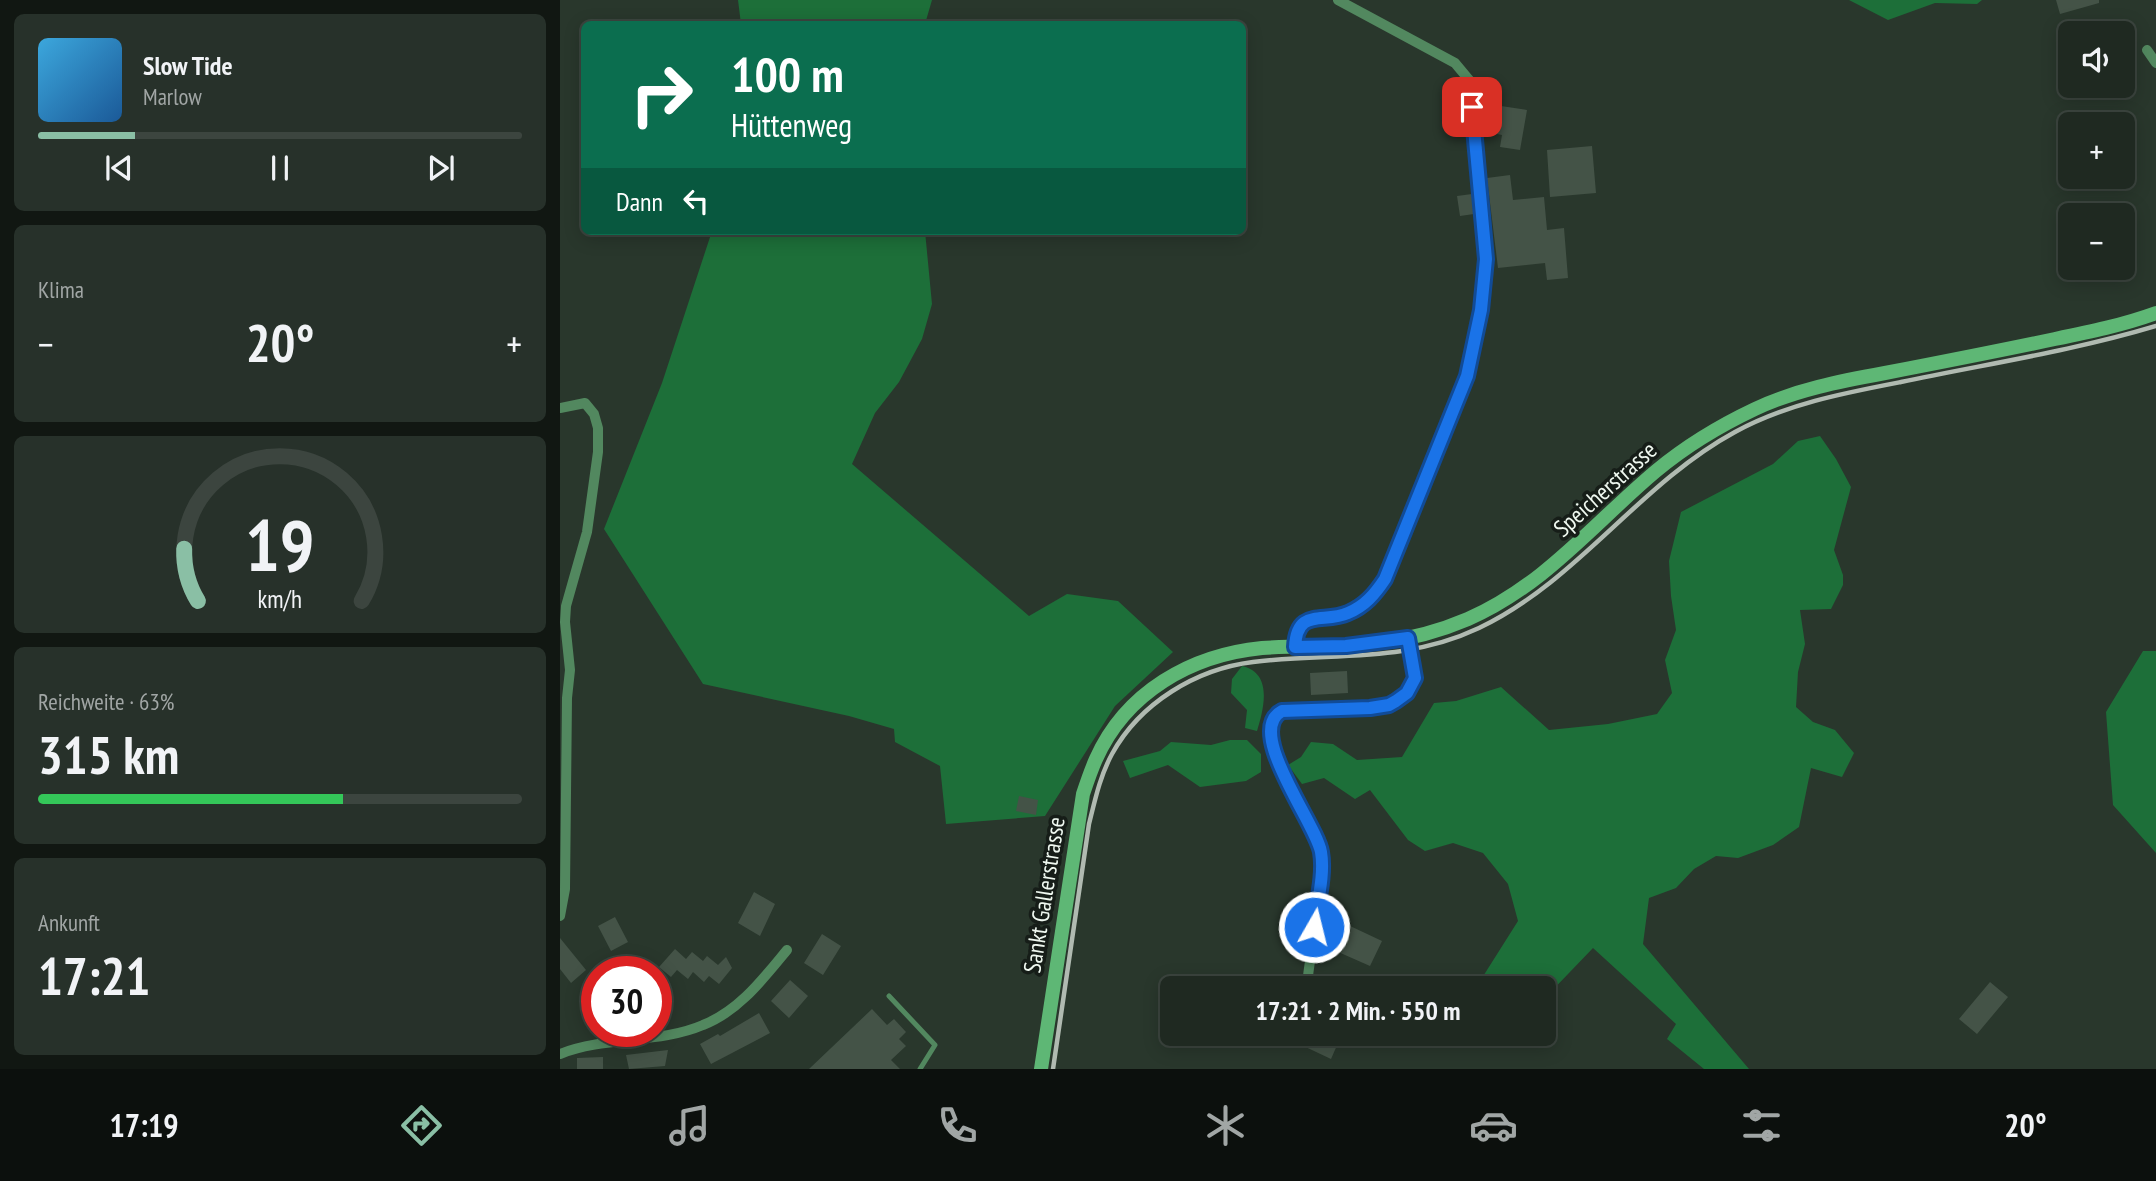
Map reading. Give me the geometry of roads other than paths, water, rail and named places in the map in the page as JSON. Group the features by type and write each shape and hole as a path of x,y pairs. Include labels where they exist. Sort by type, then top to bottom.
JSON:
{"main road":[{"name":"Speicherstrasse","path":"1111,733 1125,713 1143,695 1198,662 1238,652 1346,646 1408,638 1466,620 1514,596 1556,563 1675,456 1699,439 1759,407 1827,385 2110,327 2156,313"},
{"name":"Sankt Gallerstrasse","path":"1041,1069 1083,794 1096,758 1111,733"}],"street":[{"path":"1295,647 1299,626 1310,619 1345,615 1359,608 1372,597 1385,579 1467,376 1481,310 1486,259 1469,81 1455,63 1338,0"},
{"path":"2147,50 2156,63"},
{"path":"560,408 585,402 594,414 598,428 598,452 587,532 566,606 570,670 565,889 560,916"},
{"path":"1308,976 1322,855 1315,831 1282,771 1270,732 1272,720 1282,711 1370,708 1396,701 1407,693 1415,678 1408,638"},
{"path":"560,1054 595,1045 685,1031 703,1025 742,1001 787,950"}],"lane":[{"path":"889,996 935,1045 920,1069"}],"railway":[{"path":"1053,1069 1089,824 1098,788 1112,754 1138,719 1154,704 1191,681 1232,666 1282,659 1395,652 1423,647 1479,628 1547,585 1700,453 1735,432 1774,414 1837,395 2061,350 2156,326"}]}
